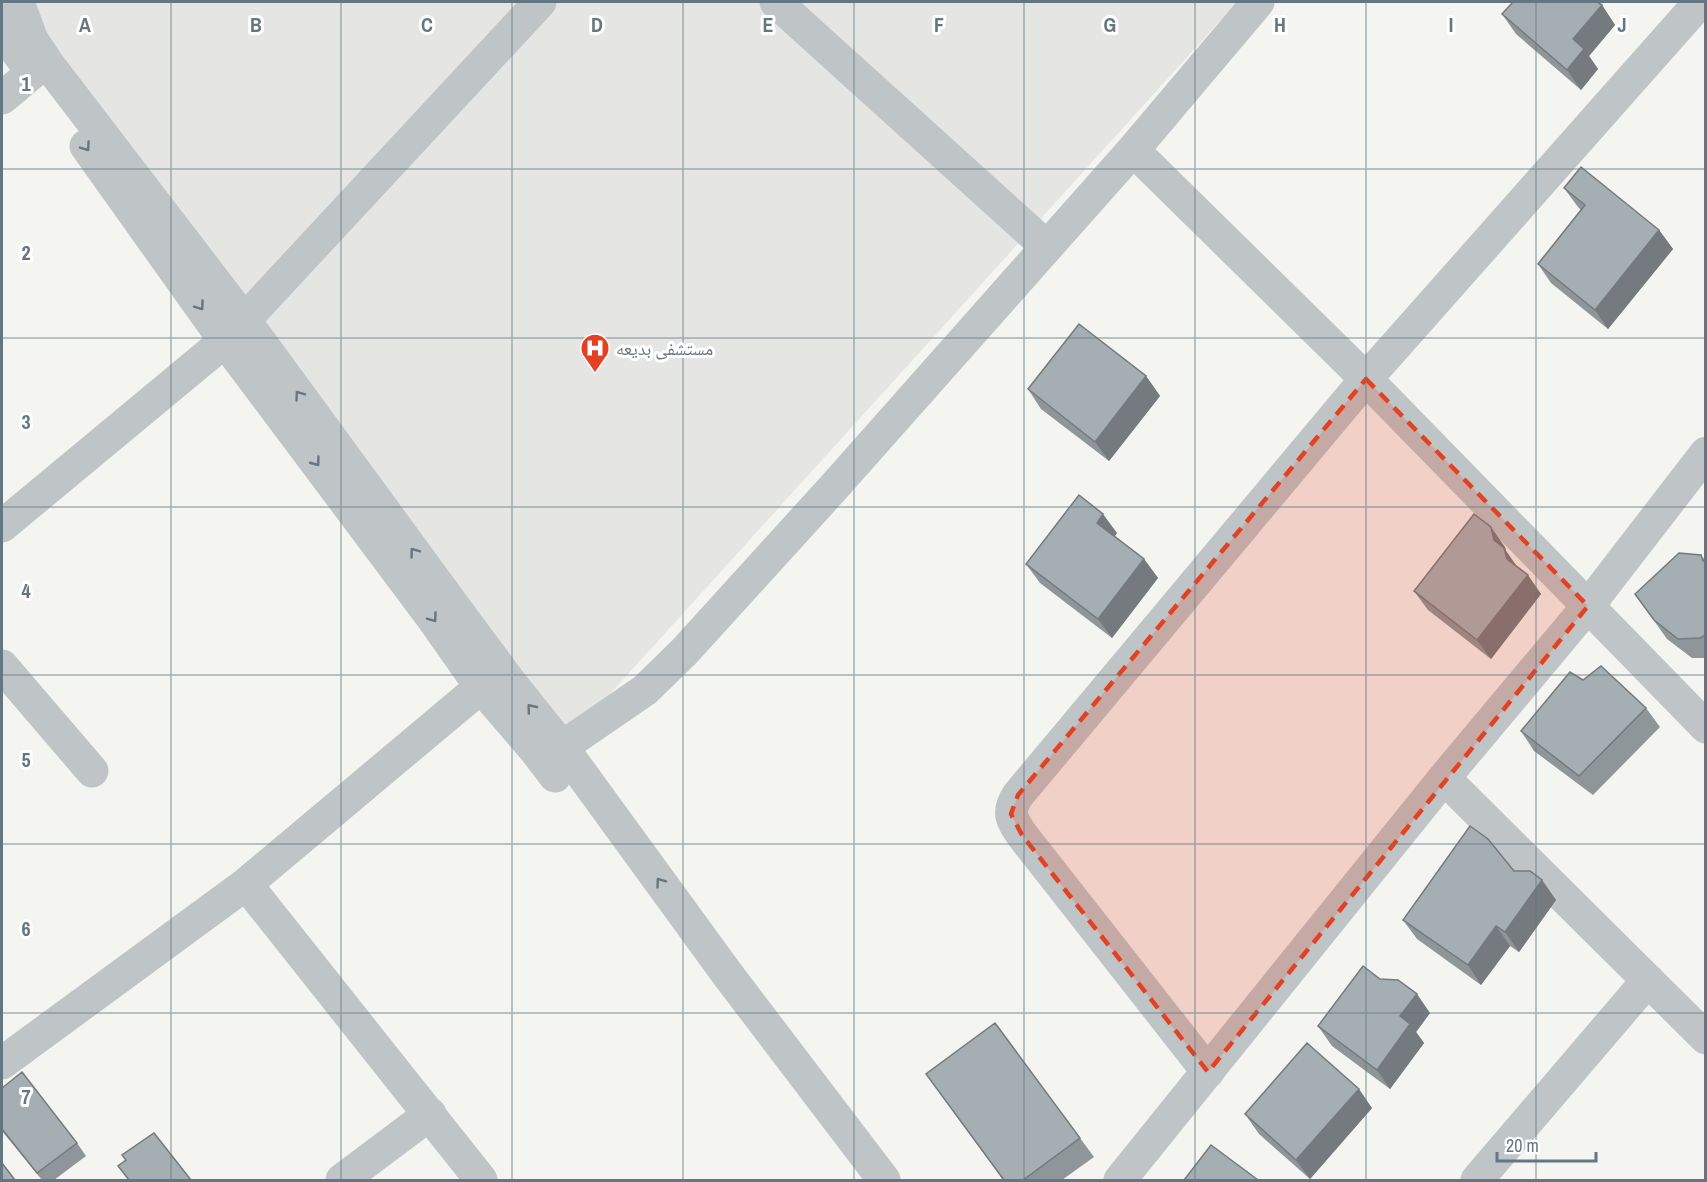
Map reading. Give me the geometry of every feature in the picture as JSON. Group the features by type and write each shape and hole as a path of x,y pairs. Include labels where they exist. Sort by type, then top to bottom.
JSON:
{"street":[{"path":"2,98 22,52 18,2"},
{"path":"2,526 235,331 540,2"},
{"path":"776,2 1047,247"},
{"path":"549,749 645,690 684,652 834,487 1133,150 1258,2"},
{"path":"1208,1072 1022,835 1011,814 1012,804 1366,379 1700,2"},
{"path":"22,52 235,331 471,630 549,749 858,1180"},
{"path":"1133,150 1366,379 1706,727"},
{"path":"235,331 481,687 549,749 728,975 884,1180"},
{"path":"1120,1180 1444,778 1702,466"},
{"path":"2,666 92,771"},
{"path":"2,1063 246,884 481,687"},
{"path":"1444,778 1706,1038"},
{"path":"246,884 481,1180"},
{"path":"1477,1180 1648,980"},
{"path":"342,1180 430,1114"}],"highlighted area":[{"path":"1366,379 1588,606 1208,1072 1022,835 1011,814 1018,795"}],"shaded area":[{"name":"مستشفى بديعه","path":"19,2 1237,2 562,747"}],"building":[{"path":"1513,2 1597,2 1602,5 1573,39 1584,49 1567,70 1502,14"},
{"path":"1581,167 1659,230 1595,310 1538,264 1585,205 1564,188"},
{"path":"1079,324 1146,376 1095,442 1028,389"},
{"path":"1079,495 1103,514 1097,523 1144,559 1098,619 1026,564"},
{"path":"1474,514 1491,527 1494,540 1504,548 1507,559 1528,575 1477,640 1414,591"},
{"path":"1679,553 1701,555 1703,561 1706,560 1706,635 1700,638 1678,639 1654,620 1635,594"},
{"path":"1601,666 1646,708 1579,776 1521,731 1570,672 1583,680"},
{"path":"1470,826 1488,839 1514,871 1530,871 1542,880 1505,932 1496,926 1468,965 1403,920"},
{"path":"1363,966 1380,979 1398,980 1417,994 1400,1016 1410,1024 1377,1070 1318,1026"},
{"path":"995,1023 1080,1138 1023,1180 1004,1180 926,1074"},
{"path":"1307,1043 1359,1089 1296,1160 1245,1114"},
{"path":"22,1072 77,1143 37,1173 2,1129 2,1088"},
{"path":"154,1133 191,1180 129,1180 118,1166 126,1160 122,1155"},
{"path":"1211,1145 1258,1180 1184,1180"},
{"path":"2,1163 15,1180 2,1180"}],"place":[{"name":"مستشفى بديعه","path":"595,374"}]}
